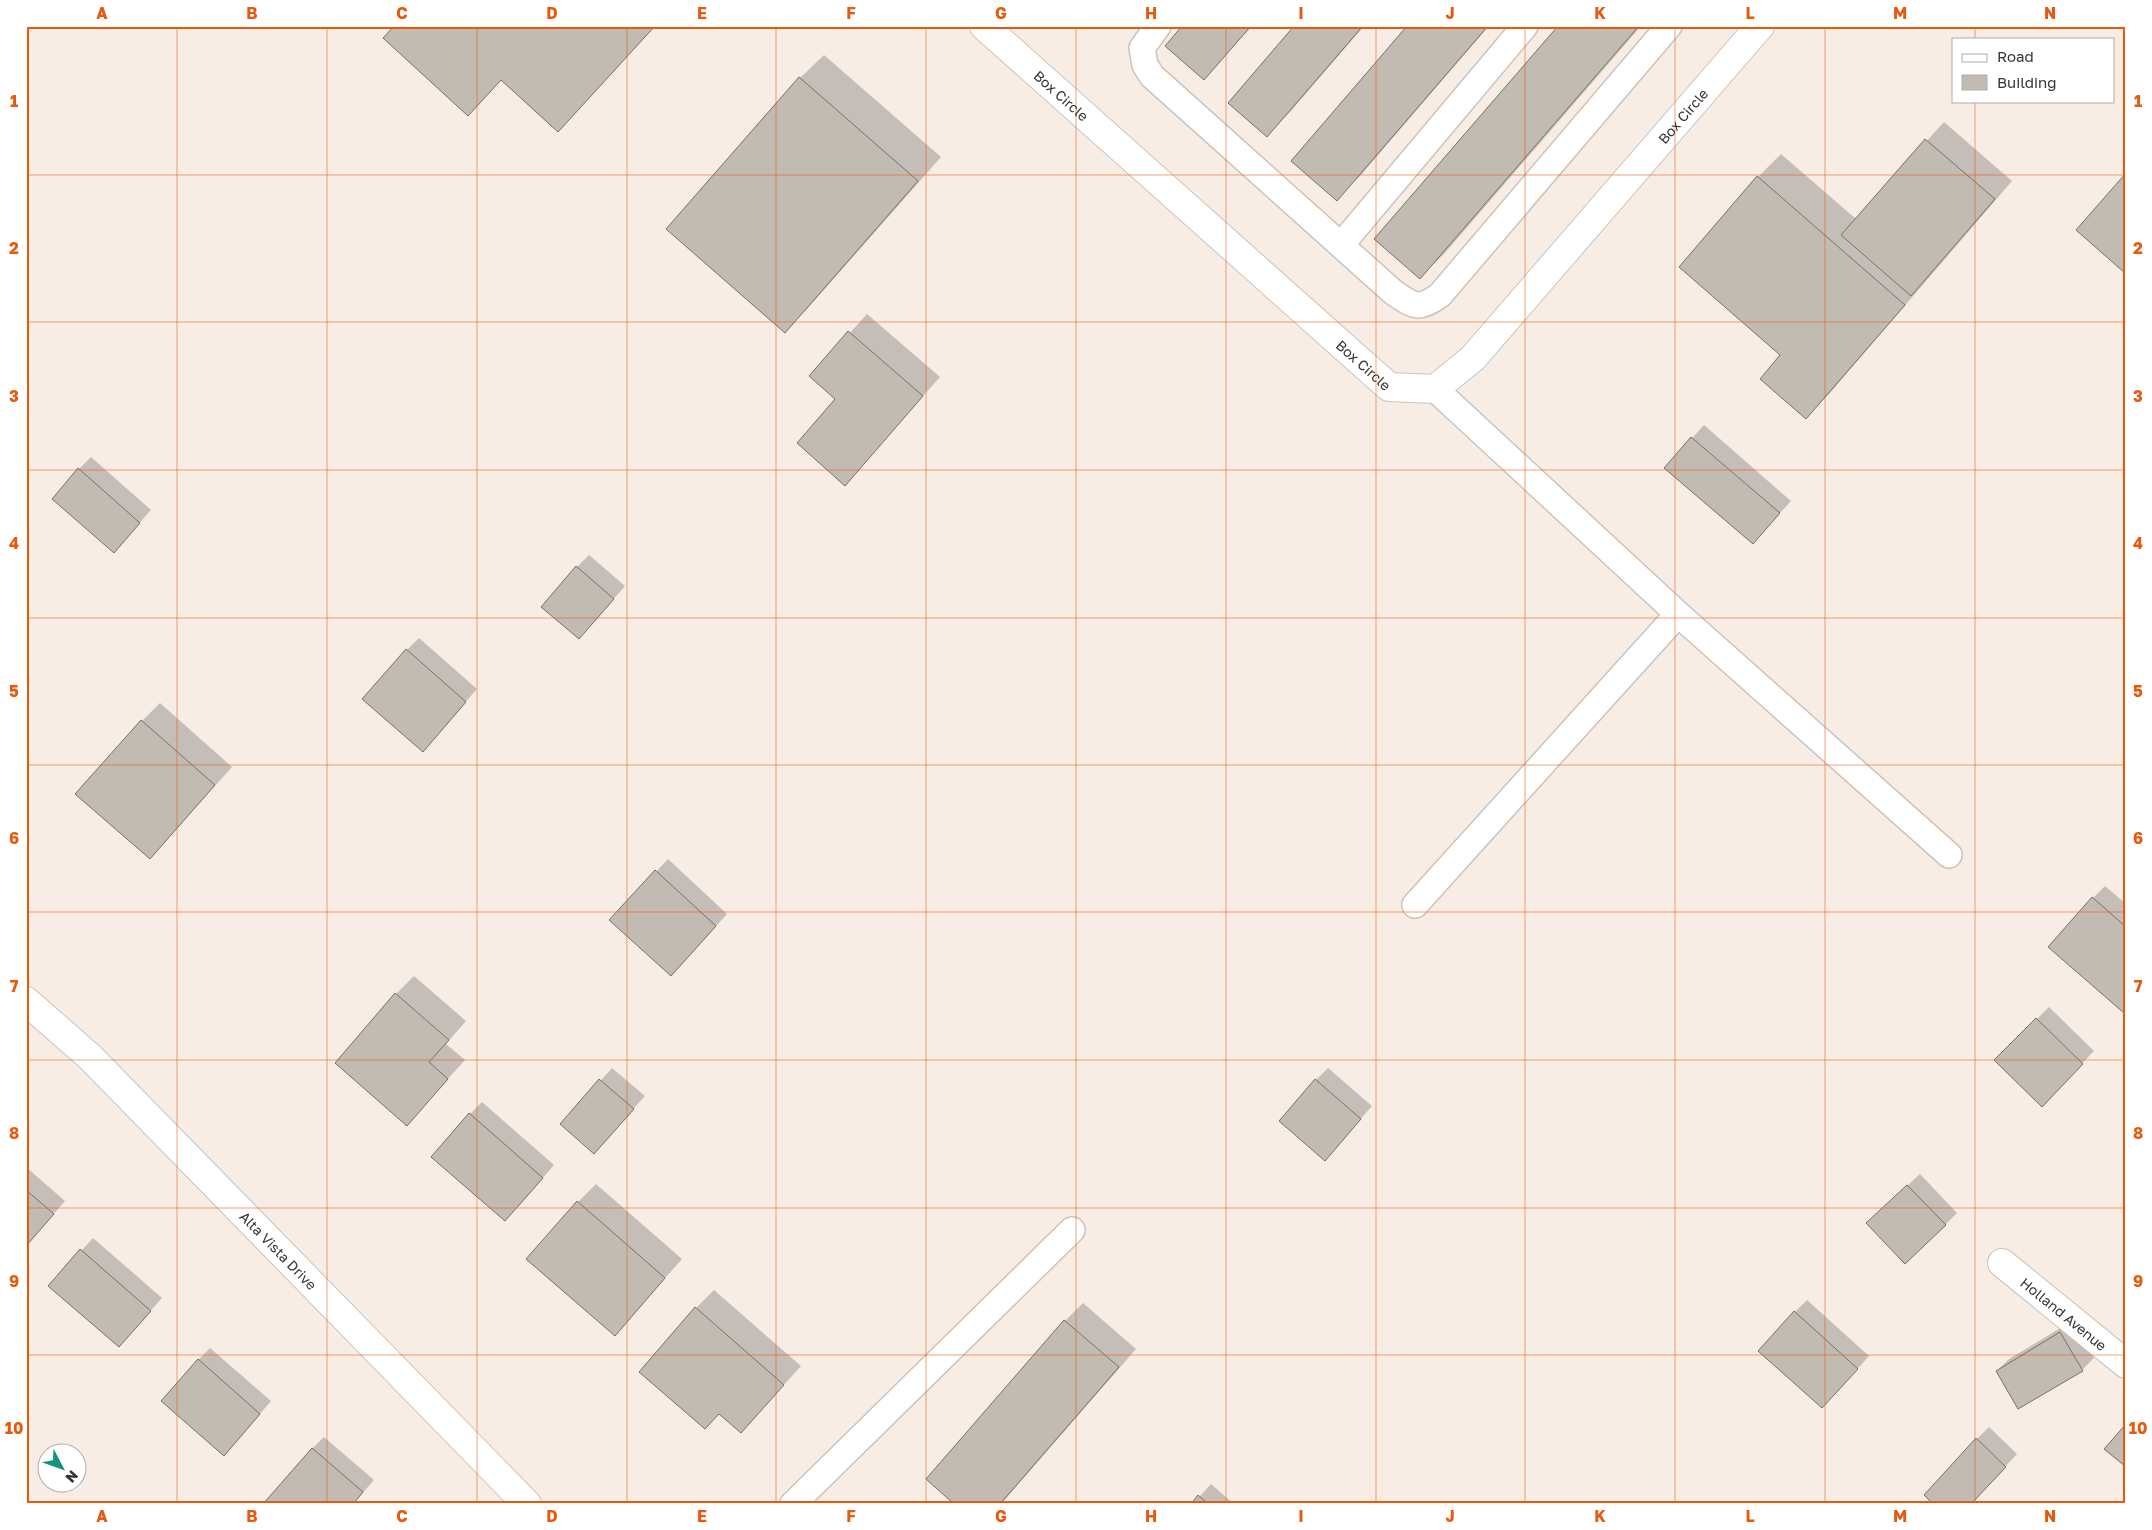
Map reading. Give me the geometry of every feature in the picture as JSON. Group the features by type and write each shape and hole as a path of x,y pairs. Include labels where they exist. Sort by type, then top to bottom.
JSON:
{"street":[{"name":"Box Circle","path":"984,26 1390,387 1435,390 1473,358 1760,26"},
{"name":"Alta Vista Drive","path":"26,1001 90,1057 527,1504"},
{"name":"Holland Avenue","path":"2002,1263 2126,1364"}],"lane":[{"path":"1158,26 1142,48 1144,65 1152,76 1392,292 1411,304 1426,305 1440,295 1669,26"},
{"path":"1340,245 1525,26"},
{"path":"1435,390 1678,614 1949,855"},
{"path":"1414,905 1678,614"},
{"path":"793,1504 1072,1230"}],"building":[{"path":"394,26 655,26 558,132 501,80 468,116 383,38"},
{"path":"1182,26 1251,26 1204,80 1165,46"},
{"path":"1294,26 1363,26 1267,137 1228,103"},
{"path":"1407,26 1488,26 1337,201 1291,161"},
{"path":"1558,26 1639,26 1420,279 1374,239"},
{"path":"799,77 918,181 785,333 666,229"},
{"path":"1925,139 1995,199 1911,296 1841,235"},
{"path":"2126,173 2126,274 2076,230"},
{"path":"1757,176 1905,305 1806,419 1760,379 1780,355 1679,267"},
{"path":"848,331 923,396 845,486 797,443 835,399 809,376"},
{"path":"1691,437 1780,513 1753,544 1664,468"},
{"path":"78,468 140,523 114,553 52,499"},
{"path":"576,566 614,599 579,639 541,607"},
{"path":"406,649 466,702 423,752 362,699"},
{"path":"141,720 215,785 150,859 75,794"},
{"path":"655,870 716,926 671,976 609,920"},
{"path":"2092,897 2126,927 2126,1011 2124,1013 2048,947"},
{"path":"395,993 449,1040 429,1062 448,1079 407,1126 335,1063"},
{"path":"2036,1018 2083,1064 2042,1107 1994,1060"},
{"path":"599,1079 634,1109 594,1154 560,1124"},
{"path":"1315,1079 1361,1119 1325,1161 1279,1121"},
{"path":"469,1113 543,1178 505,1221 431,1157"},
{"path":"1907,1185 1946,1225 1905,1264 1866,1223"},
{"path":"26,1190 54,1214 26,1246"},
{"path":"577,1201 665,1278 615,1336 526,1259"},
{"path":"80,1249 151,1311 119,1347 48,1286"},
{"path":"695,1307 784,1385 741,1433 719,1414 705,1429 639,1372"},
{"path":"1794,1311 1858,1369 1822,1408 1758,1351"},
{"path":"1064,1320 1119,1367 1000,1504 954,1504 926,1479"},
{"path":"2060,1332 2083,1371 2018,1409 1996,1371"},
{"path":"198,1359 260,1414 224,1456 161,1401"},
{"path":"2126,1424 2126,1467 2104,1449"},
{"path":"1976,1438 2006,1467 1971,1504 1933,1504 1924,1495"},
{"path":"312,1448 363,1492 353,1504 263,1504"},
{"path":"1198,1495 1208,1504 1191,1504"}]}
